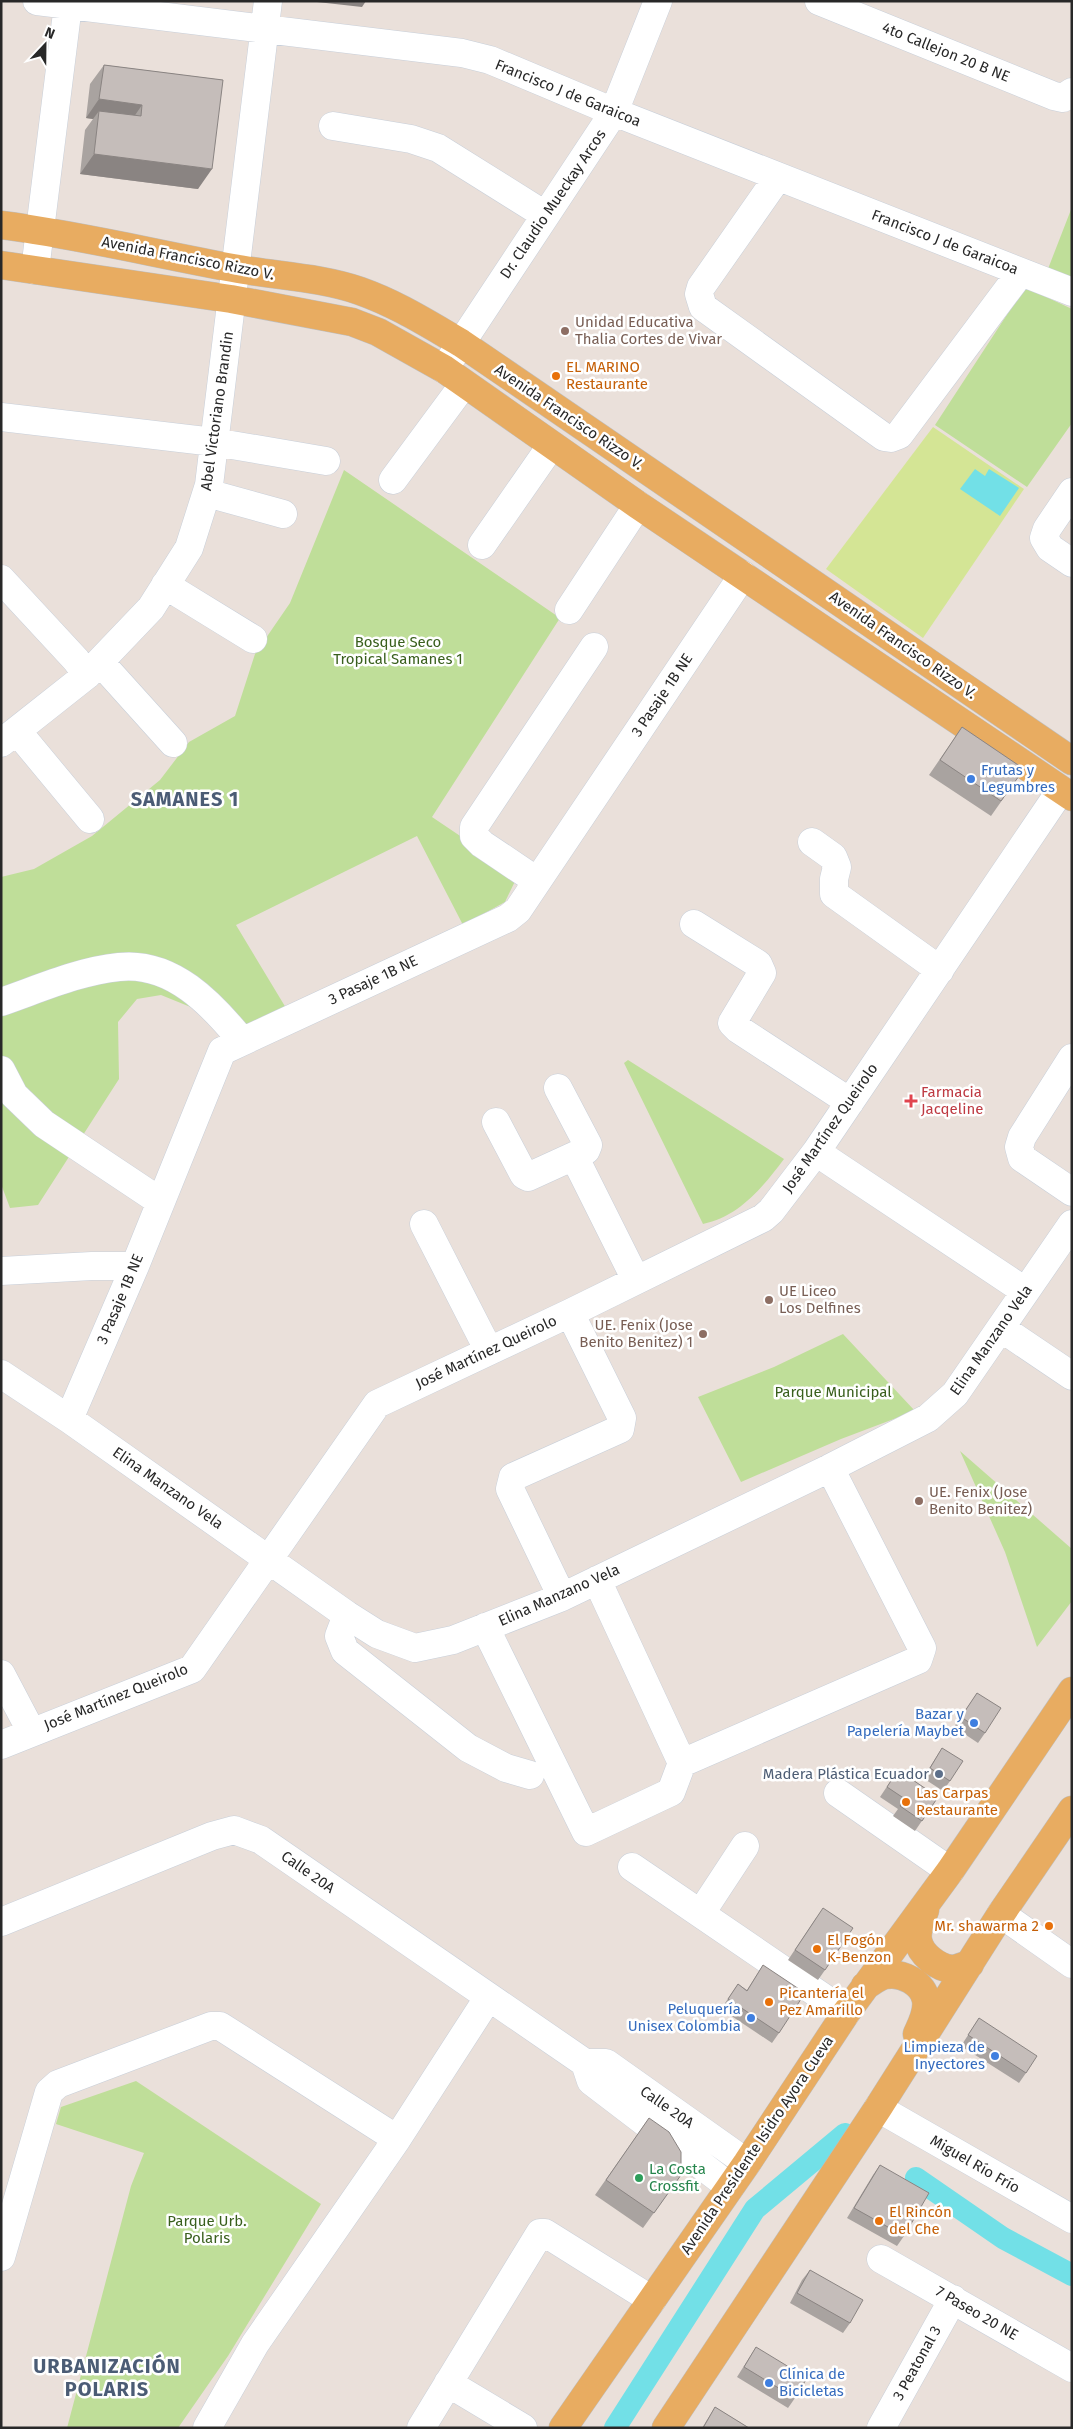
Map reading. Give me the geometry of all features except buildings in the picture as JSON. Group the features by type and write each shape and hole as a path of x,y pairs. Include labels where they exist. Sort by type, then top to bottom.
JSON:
{"main road":[{"name":"Avenida Francisco Rizzo V.","path":"1,225 40,230 235,269 327,282 358,290 385,300 462,343 1072,761"},
{"name":"Avenida Francisco Rizzo V.","path":"1,265 231,299 352,322 407,346 551,446 1066,793"},
{"name":"Avenida Presidente Isidro Ayora Cueva","path":"563,2428 747,2163 846,2013 950,1872 1072,1691"},
{"path":"666,2428 878,2108 1001,1914 1072,1810"},
{"path":"927,1904 918,1928 920,1949 940,1966 953,1969 970,1964"},
{"path":"865,1986 885,1975 898,1974 911,1980 922,1990 926,2000 925,2016 897,2078"}],"street":[{"name":"Francisco J de Garaicoa","path":"37,1 462,52 490,60 614,112 1072,292"},
{"name":"Abel Victoriano Brandin","path":"9,737 93,668 151,608 189,548 207,494 268,1"},
{"name":"Dr. Claudio Mueckay Arcos","path":"392,480 454,377 462,343 614,112 658,1"},
{"name":"4to Callejon 20 B NE","path":"819,1 1054,96 1063,98 1072,92"},
{"path":"35,270 68,5"},
{"path":"333,126 410,139 438,148 545,215"},
{"path":"778,177 701,287 700,301 703,307 884,437 891,438 899,435 1020,272"},
{"path":"1,417 214,442 326,461"},
{"path":"482,545 551,446"},
{"path":"1072,492 1045,533 1046,543 1072,563"},
{"path":"207,494 283,514"},
{"path":"569,610 638,505"},
{"name":"3 Pasaje 1B NE","path":"70,1419 135,1266 222,1051 508,918 518,910 744,575"},
{"path":"1,579 76,660 93,668 173,743"},
{"path":"165,585 253,639"},
{"path":"537,881 482,844 474,836 474,827 594,647"},
{"path":"9,737 90,819"},
{"name":"José Martínez Queirolo","path":"1,1745 30,1731 192,1669 377,1404 570,1313 763,1218 771,1211 816,1152 940,970 1066,793"},
{"path":"812,842 832,856 837,867 834,879 834,894 940,970"},
{"path":"694,924 758,964 762,974 732,1023 738,1030 850,1102"},
{"path":"1,1002 80,976 120,967 147,968 182,983 197,992 220,1014 242,1041"},
{"path":"1072,1058 1022,1137 1019,1147 1022,1158 1072,1192"},
{"path":"1,1070 14,1095 44,1124 161,1202"},
{"path":"496,1122 524,1175 528,1177 586,1150 588,1145 558,1088"},
{"path":"816,1152 1025,1291"},
{"path":"574,1156 636,1280"},
{"path":"424,1224 489,1351"},
{"name":"Elina Manzano Vela","path":"1,1374 70,1419 347,1616 377,1634 415,1648 453,1640 562,1597 830,1468 928,1418 955,1394 1025,1291 1070,1230"},
{"path":"1,1271 92,1266 135,1266"},
{"path":"562,1597 510,1489 512,1477 620,1429 622,1418 570,1313"},
{"path":"1000,1328 1072,1376"},
{"path":"485,1627 586,1832 671,1792 682,1764 918,1660 922,1654 922,1648 830,1468"},
{"path":"597,1580 682,1764"},
{"path":"347,1616 339,1636 344,1651 468,1748 506,1768 530,1775"},
{"path":"1,1674 30,1731"},
{"path":"838,1793 950,1872"},
{"name":"Calle 20A","path":"1,1922 212,1836 234,1830 262,1840 584,2063 606,2063 747,2163"},
{"path":"701,1913 745,1846"},
{"path":"632,1867 846,2013"},
{"path":"1001,1914 1072,1964"},
{"path":"207,2428 255,2344 397,2140 488,1998"},
{"path":"1,2258 49,2092 58,2084 211,2026 220,2026 397,2140"},
{"name":"Calle 20A","path":"584,2063 591,2081 730,2187"},
{"name":"Miguel Río Frío","path":"878,2108 1072,2219"},
{"path":"421,2428 540,2233 545,2233 652,2300"},
{"name":"7 Paseo 20 NE","path":"881,2259 1072,2368"},
{"name":"3 Peatonal 3","path":"881,2428 953,2299"},
{"path":"448,2383 523,2428"}],"green space":[{"path":"1072,207 1072,284 1046,274"},
{"path":"1025,287 1072,309 1072,423 1027,487 935,425"},
{"path":"933,427 1024,489 923,638 826,569"},
{"name":"Bosque Seco Tropical Samanes 1","path":"344,470 560,618 432,817 518,875 505,902 463,925 417,836 236,925 286,1008 222,1037 193,1008 161,995 137,999 118,1022 119,1079 38,1205 10,1208 1,1184 1,877 34,869 92,836 160,780 189,742 235,716 255,654 290,603"},
{"path":"628,1060 784,1159 759,1190 739,1208 728,1215 703,1224 624,1063"},
{"name":"Parque Municipal","path":"843,1334 915,1411 841,1439 741,1482 698,1397 774,1367"},
{"path":"960,1451 1072,1549 1072,1601 1037,1647 1005,1552"},
{"name":"Parque Urb. Polaris","path":"136,2081 321,2204 228,2356 178,2428 67,2428 131,2186 144,2153 56,2124 61,2107"}],"water":[{"path":"975,469 985,476 989,469 1019,488 1000,516 960,489"}],"waterway":[{"path":"615,2428 755,2209 845,2134"},
{"path":"916,2178 1003,2238 1072,2275"}],"place":[{"name":"Unidad Educativa Thalia Cortes de Vivar","path":"565,331"},
{"name":"EL MARINO Restaurante","path":"556,376"},
{"name":"Frutas y Legumbres","path":"971,779"},
{"name":"Farmacia Jacqeline","path":"911,1101"},
{"name":"UE Liceo Los Delfines","path":"769,1300"},
{"name":"UE. Fenix (Jose Benito Benitez) 1","path":"703,1334"},
{"name":"UE. Fenix (Jose Benito Benitez)","path":"919,1501"},
{"name":"Bazar y Papelería Maybet","path":"974,1723"},
{"name":"Madera Plástica Ecuador","path":"939,1774"},
{"name":"Las Carpas Restaurante","path":"906,1802"},
{"name":"Mr. shawarma 2","path":"1049,1926"},
{"name":"El Fogón K-Benzon","path":"817,1949"},
{"name":"Picantería el Pez Amarillo","path":"769,2002"},
{"name":"Peluquería Unisex Colombia","path":"751,2018"},
{"name":"Limpieza de Inyectores","path":"995,2056"},
{"name":"La Costa Crossfit","path":"639,2178"},
{"name":"El Rincón del Che","path":"879,2221"},
{"name":"Clínica de Bicicletas","path":"769,2383"}],"district":[{"name":"SAMANES 1","path":"185,799"},
{"name":"URBANIZACIÓN POLARIS","path":"107,2378"}]}
